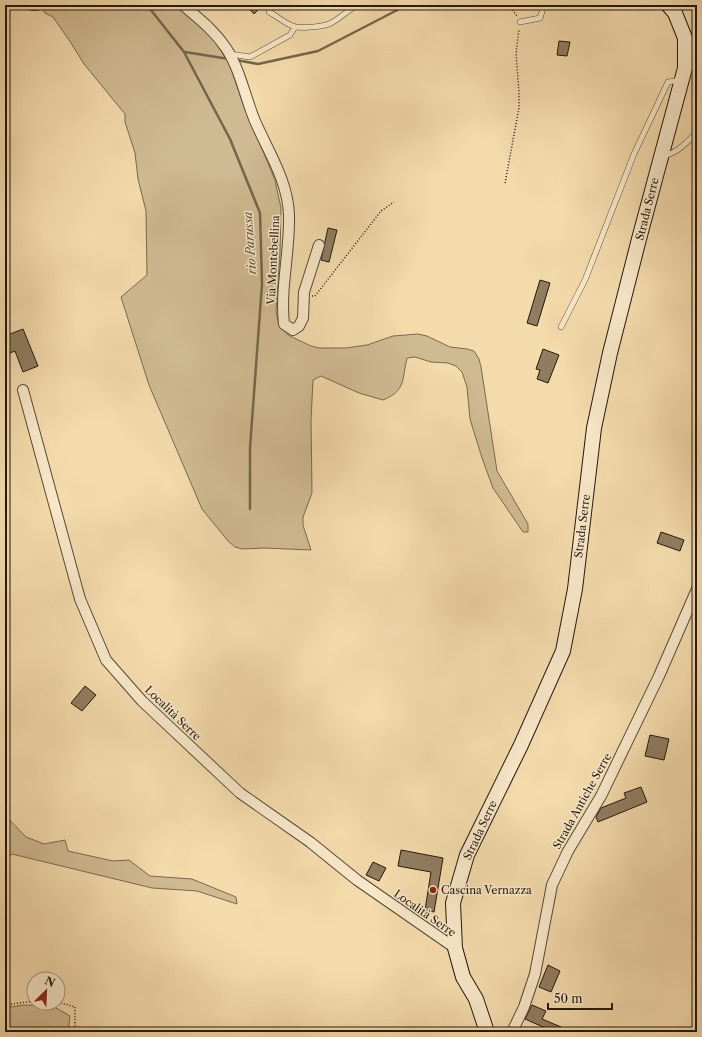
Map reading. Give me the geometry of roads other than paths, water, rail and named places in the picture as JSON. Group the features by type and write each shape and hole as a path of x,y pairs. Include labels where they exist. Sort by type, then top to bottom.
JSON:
{"main road":[{"name":"Strada Serre","path":"487,1032 476,999 463,977 455,948 453,903 467,855 521,745 563,651 575,589 594,428 610,352 660,156 685,68 685,38 675,13 668,5"}],"street":[{"path":"32,5 37,5"},
{"name":"Via Montebellina","path":"183,5 215,32 229,54 254,120 281,178 289,214 282,302 284,324 293,330 299,326 303,318 304,297 319,245"},
{"name":"Località Serre","path":"23,390 80,599 106,660 142,701 240,793 310,842 357,880 455,948"},
{"name":"Strada Antiche Serre","path":"512,1032 524,1007 535,974 552,885 568,851 601,796 659,676 697,589"}],"lane":[{"path":"269,12 295,27 329,24 341,16 349,8 359,5"},
{"path":"520,22 540,18 544,5"},
{"path":"229,54 250,57 290,35 295,27"},
{"path":"562,327 585,280 634,154 668,82 682,80"},
{"path":"660,156 670,155 682,148 697,132"}],"waterway":[{"name":"rio Parussa","path":"147,5 184,52 230,139 260,213 262,284 250,448 250,509"},
{"path":"236,60 258,64 318,51 407,5"},
{"path":"185,52 229,59"}],"place":[{"name":"Cascina Vernazza","path":"433,890"}]}
